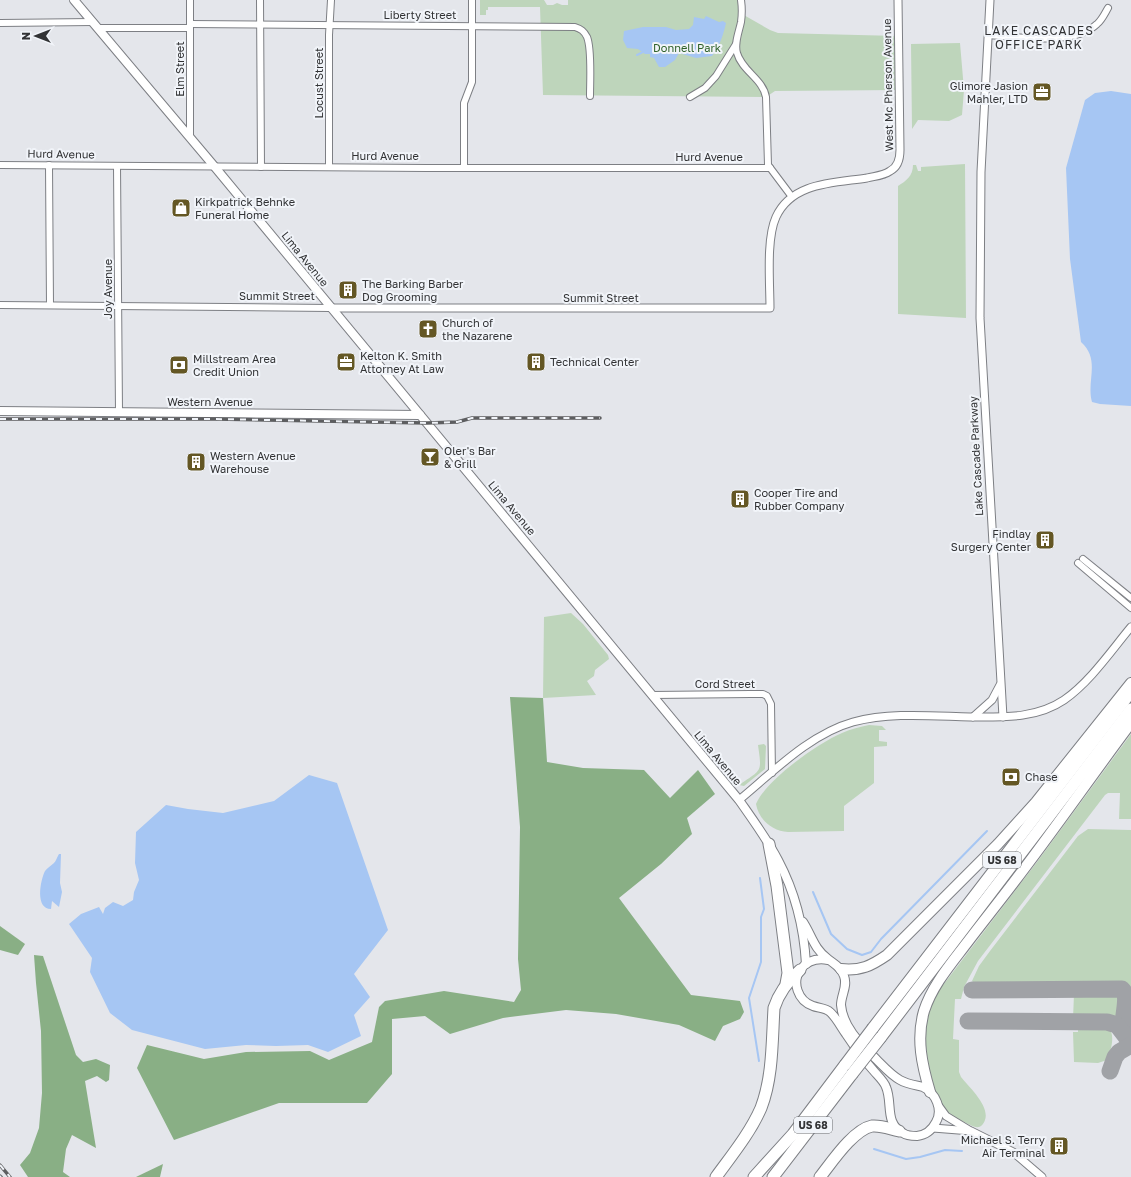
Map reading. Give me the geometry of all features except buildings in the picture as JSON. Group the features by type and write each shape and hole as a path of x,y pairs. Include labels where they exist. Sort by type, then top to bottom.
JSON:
{"highway":[{"path":"841,969 850,970 864,968 887,954 998,844 1036,802 1131,683"},
{"name":"US 68","path":"773,1177 849,1069 873,1028 1131,692"},
{"name":"US 68","path":"754,1177 849,1069 881,1037 1131,709"},
{"path":"930,1092 921,1056 920,1035 924,1012 936,984 1131,723"},
{"path":"769,844 777,886 788,973 786,984"},
{"path":"716,1177 750,1129 761,1107 767,1086 770,1066 774,1008 777,997 786,984 803,967"},
{"path":"820,1177 847,1144 865,1128 878,1126 899,1131"},
{"path":"762,1177 782,1152 793,1134"}],"main road":[{"name":"Lima Avenue","path":"74,0 190,137 605,636 739,800 769,844 785,874 799,916 805,944 803,967 797,978 799,995 804,1002 829,1011 860,1055 886,1087 890,1120 899,1131"},
{"name":"Western Avenue","path":"0,411 420,414"},
{"path":"799,916 816,948 828,960"},
{"path":"803,967 813,960 821,959 835,963 841,969 846,983 841,1004 845,1019 852,1034 888,1072 900,1080 914,1086 923,1087 935,1098 939,1113 933,1128 920,1135 913,1136 906,1135 899,1131"}],"street":[{"name":"Elm Street","path":"190,0 190,137"},
{"path":"260,0 261,167"},
{"name":"Locust Street","path":"329,167 331,0"},
{"path":"464,167 463,108 472,82 472,0"},
{"path":"690,97 705,88 716,76 736,44 742,20 741,0"},
{"name":"West Mc Pherson Avenue","path":"792,197 804,189 813,186 880,176 894,168 899,160 898,0"},
{"name":"Lake Cascade Parkway","path":"990,0 981,172 980,318 1003,717"},
{"path":"988,35 1054,38 1073,36 1082,33 1098,23 1108,8"},
{"name":"Liberty Street","path":"0,23 190,26 260,24 566,26 581,29 584,32 588,42 590,96"},
{"path":"736,44 738,57 762,86 766,96 767,161 770,168 792,197"},
{"name":"Hurd Avenue","path":"0,165 770,168"},
{"path":"49,165 50,305"},
{"name":"Joy Avenue","path":"117,166 119,412"},
{"name":"Summit Street","path":"0,305 331,308 770,308 770,246 772,231 782,206 792,197"},
{"path":"1131,598 1081,561 1131,608"},
{"path":"739,800 814,740 839,727 853,722 886,716 1003,717 1041,711 1064,700 1086,680 1131,627"},
{"path":"973,717 992,700 1001,683"},
{"name":"Cord Street","path":"652,695 763,694 767,696 771,704 772,773"},
{"path":"938,1105 946,1116 971,1131 1013,1152 1042,1177"},
{"path":"933,1128 971,1131"}],"green space":[{"name":"Donnell Park","path":"480,0 544,0 547,5 557,3 568,5 568,0 741,0 742,14 778,33 898,36 899,90 775,91 766,97 543,95 540,7 488,7 488,10 486,10 486,15 480,15"},
{"path":"960,43 964,90 962,115 949,121 918,120 912,129 911,44"},
{"path":"965,164 966,318 898,314 898,186 910,175 913,165 916,165 918,171 921,171 921,167"},
{"path":"571,613 583,624 608,655 609,659 595,670 594,676 587,681 596,695 543,698 544,617"},
{"path":"510,697 543,698 547,762 583,768 644,770 670,798 698,770 715,794 687,818 692,834 661,864 619,898 691,995 740,1001 744,1012 740,1019 723,1026 715,1041 679,1025 616,1014 566,1010 503,1018 450,1034 425,1016 392,1019 392,1074 367,1103 279,1103 174,1140 137,1068 147,1045 204,1059 246,1052 310,1051 329,1060 372,1042 379,1007 385,1001 444,991 514,1002 521,990 518,959 520,827"},
{"path":"869,725 882,726 886,730 879,730 879,741 887,742 887,746 874,747 874,783 844,806 844,831 788,832 772,827 763,820 756,804 770,784 781,774 794,763 832,738 849,730"},
{"path":"1131,734 1131,819 1119,819 1120,793 1108,793 1105,795 978,961 964,987 961,999 955,999 953,1039 959,1040 959,1072 961,1077 982,1103 986,1115 982,1125 979,1127 973,1126 948,1113 936,1092 929,1067 926,1041 927,1019 931,1006 937,993 1037,862"},
{"path":"764,744 766,746 765,769 744,786 739,785 759,770 760,761 758,745"},
{"path":"1088,829 1131,830 1131,987 1121,985 976,984 972,981 979,966 1078,836"},
{"path":"0,926 25,944 18,955 0,950"},
{"path":"34,955 43,956 76,1055 83,1062 96,1059 110,1065 109,1080 106,1082 97,1076 85,1081 96,1148 72,1135 66,1149 63,1172 70,1177 28,1177 20,1165 30,1153 39,1128 42,1093 41,1031"},
{"path":"1074,994 1119,994 1122,995 1122,1001 1118,1014 1113,1019 1073,1019"},
{"path":"1078,1027 1108,1028 1112,1034 1112,1043 1107,1060 1098,1063 1074,1062 1073,1032 1078,1032"},
{"path":"163,1164 160,1177 136,1177 138,1176"}],"water":[{"path":"706,16 719,22 723,21 726,23 721,40 712,56 696,58 679,53 675,60 665,67 659,67 654,58 650,57 650,54 645,54 638,49 627,48 623,40 624,31 643,27 666,27 676,30 689,29 693,25 694,17 704,19"},
{"path":"1111,91 1131,94 1131,406 1092,402 1092,363 1087,349 1081,342 1070,259 1066,168 1085,100 1095,93"},
{"path":"309,775 337,783 388,930 354,974 370,997 354,1015 361,1036 328,1052 308,1045 246,1045 205,1049 132,1030 110,1013 90,972 92,958 69,924 81,914 99,907 103,914 105,908 113,902 123,906 133,900 134,892 139,880 135,863 136,832 166,805 223,813 274,801"},
{"path":"59,854 61,854 60,883 62,892 59,907 52,901 51,909 46,908 41,900 40,887 45,871 55,862"}],"waterway":[{"path":"637,55 643,52"},
{"path":"813,892 831,934 847,949 862,955 871,952 881,939 987,831"},
{"path":"759,1061 749,998 761,962 761,917 764,909 760,878"},
{"path":"874,1149 906,1159 945,1150 962,1151"}],"taxiway":[{"path":"972,990 1122,989 1126,997 1123,1021 1124,1033"},
{"path":"968,1021 1107,1022 1117,1025 1127,1038"},
{"path":"1110,1071 1115,1057 1119,1052 1131,1045"}],"railway":[{"path":"0,419 215,419 427,423 457,422 472,418 600,418"},
{"path":"0,1165 10,1177"}],"place":[{"name":"Glimore Jasion Mahler, LTD","path":"1042,92"},
{"name":"Kirkpatrick Behnke Funeral Home","path":"181,208"},
{"name":"The Barking Barber Dog Grooming","path":"348,290"},
{"name":"Church of the Nazarene","path":"428,329"},
{"name":"Kelton K. Smith Attorney At Law","path":"346,362"},
{"name":"Technical Center","path":"536,362"},
{"name":"Millstream Area Credit Union","path":"179,365"},
{"name":"Oler's Bar & Grill","path":"430,457"},
{"name":"Western Avenue Warehouse","path":"196,462"},
{"name":"Cooper Tire and Rubber Company","path":"740,499"},
{"name":"Findlay Surgery Center","path":"1045,540"},
{"name":"Chase","path":"1011,777"},
{"name":"Michael S. Terry Air Terminal","path":"1059,1146"}],"district":[{"name":"LAKE CASCADES OFFICE PARK","path":"1039,38"}]}
